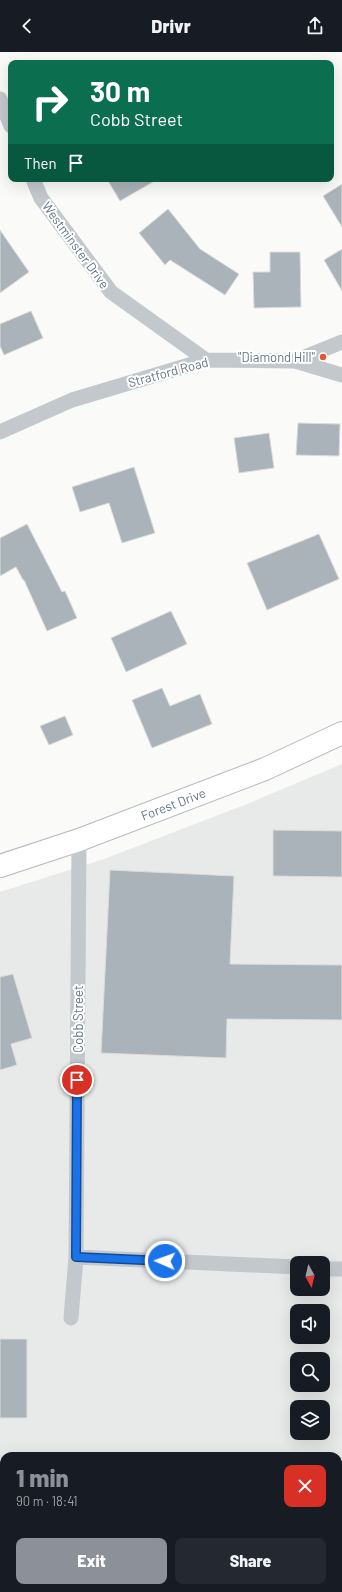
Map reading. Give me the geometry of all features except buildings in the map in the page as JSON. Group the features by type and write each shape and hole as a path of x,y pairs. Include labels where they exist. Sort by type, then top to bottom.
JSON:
{"main road":[{"name":"Forest Drive","path":"0,866 79,840 265,769 342,733"}],"street":[{"path":"0,100 8,119"},
{"name":"Westminster Drive","path":"34,182 41,198 111,292 206,360"},
{"name":"Stratford Road","path":"0,432 72,400 206,360 295,361 342,342"},
{"path":"295,361 342,376"},
{"name":"Cobb Street","path":"71,1318 76,1257 79,840"},
{"path":"76,1257 290,1267"},
{"path":"330,1268 342,1269"}],"shaded area":[{"path":"342,764 342,1452 0,1452 0,892 104,859 247,804"}],"place":[{"name":"\"Diamond Hill\"","path":"323,357"}],"route":[{"path":"77,1080 76,1257 165,1261"}]}
